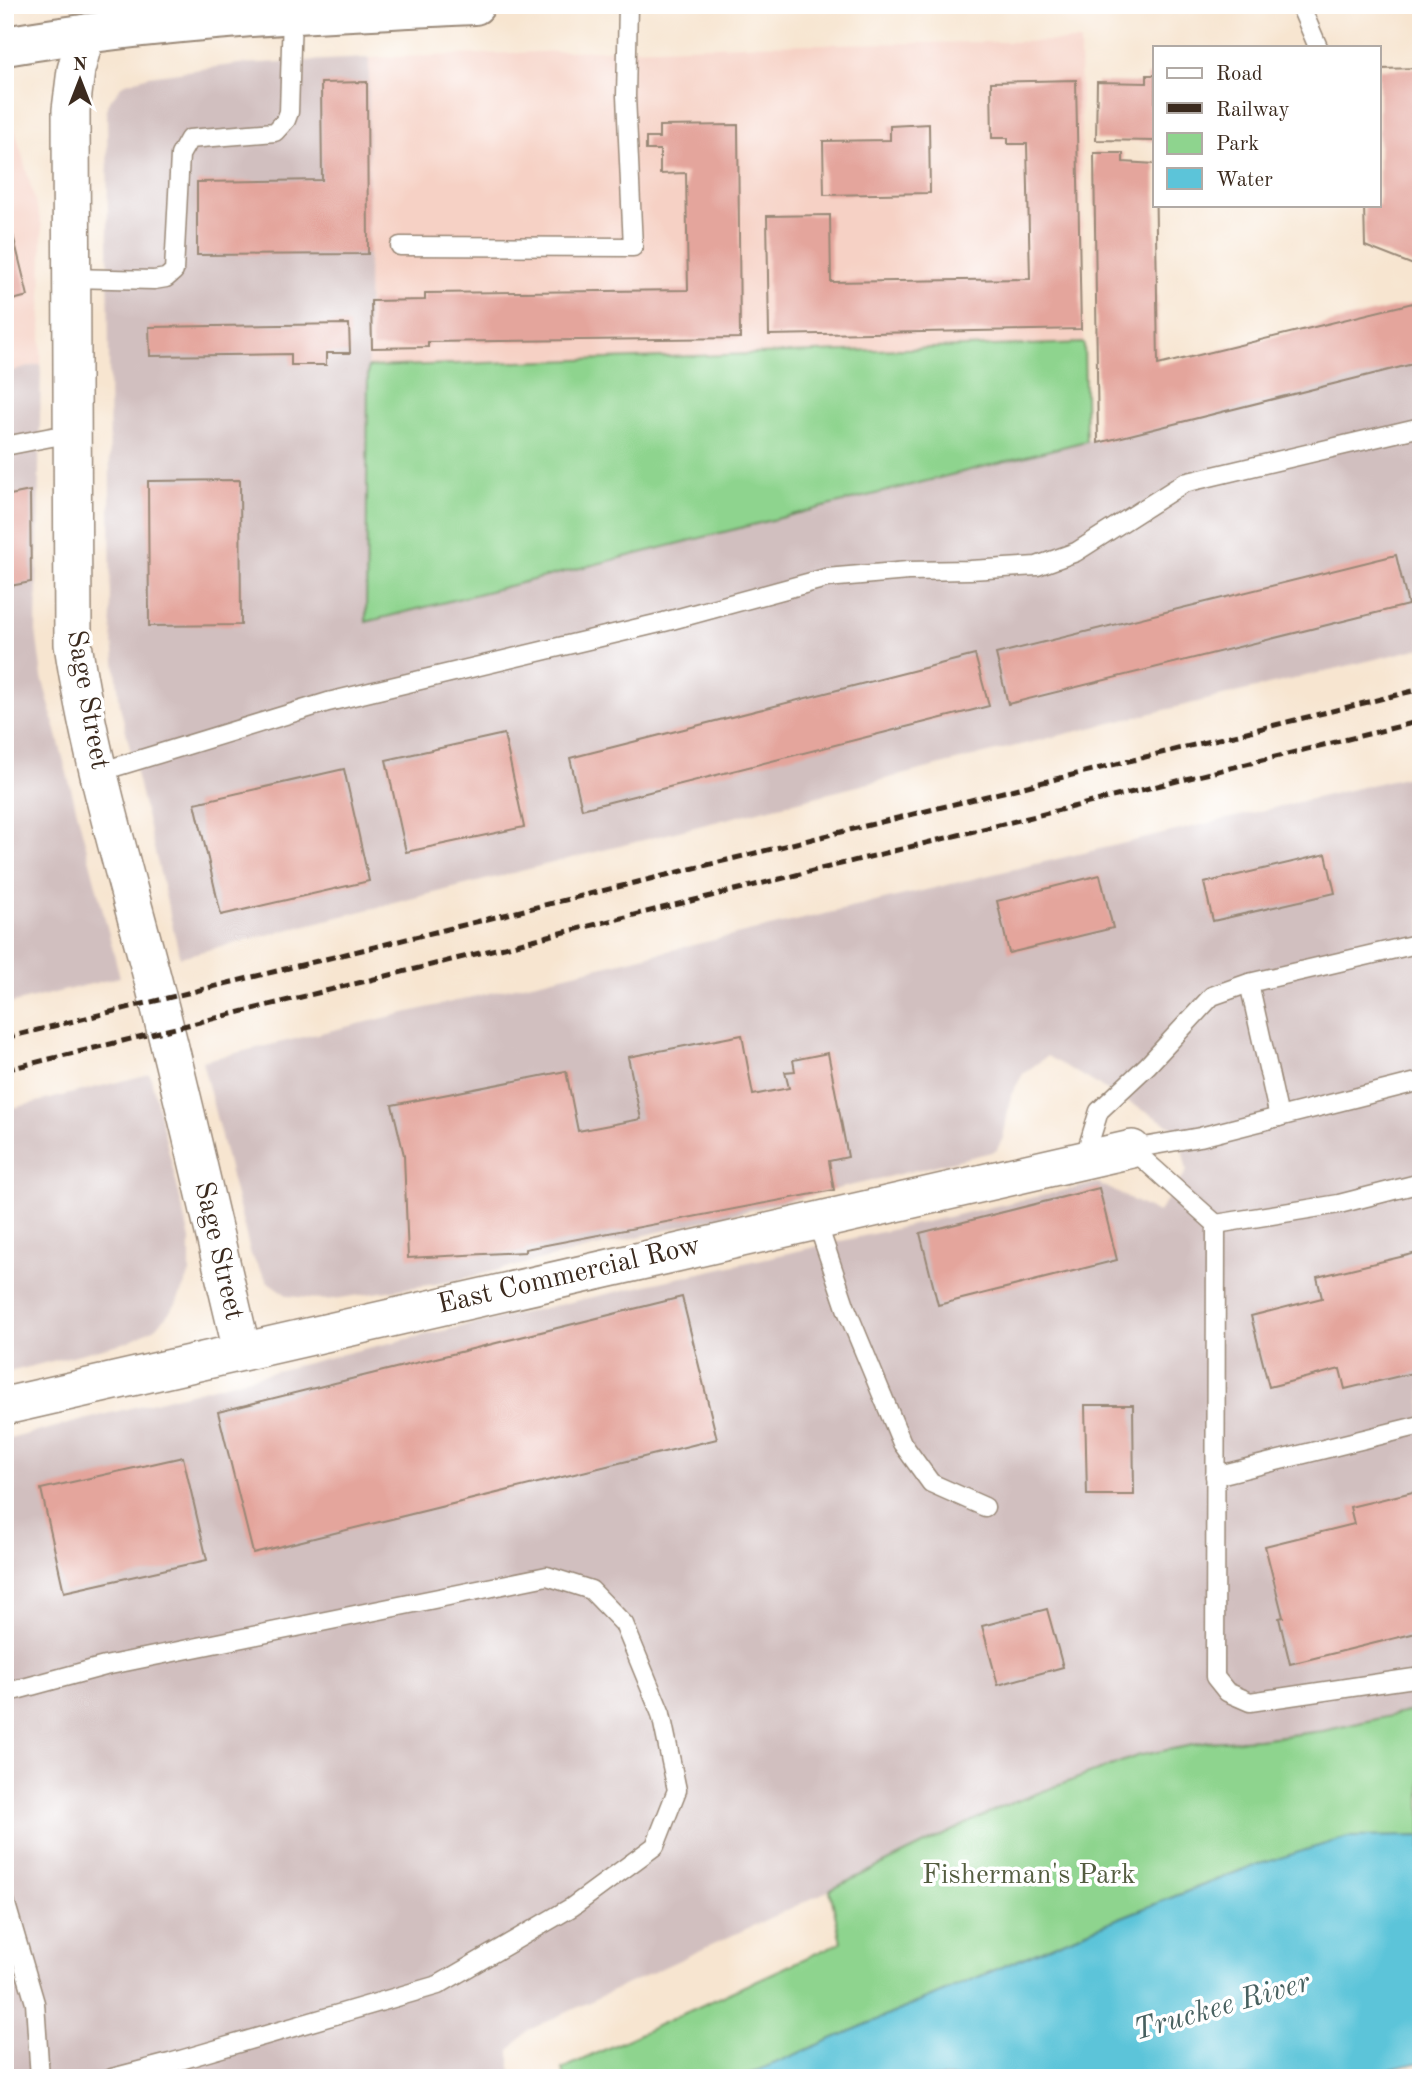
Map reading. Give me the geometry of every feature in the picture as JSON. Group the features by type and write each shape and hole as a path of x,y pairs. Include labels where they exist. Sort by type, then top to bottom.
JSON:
{"main road":[{"path":"5,46 91,19 142,26 310,11 475,5"}],"street":[{"name":"Sage Street","path":"91,19 76,70 71,110 73,644 99,772 161,1011 242,1351"},
{"name":"East Commercial Row","path":"5,1406 1132,1149"}],"lane":[{"path":"400,246 633,247 626,96 628,5"},
{"path":"1300,5 1318,46"},
{"path":"70,278 154,281 166,278 174,271 180,155 183,146 188,139 275,132 280,128 289,113 310,11"},
{"path":"99,772 328,702 664,622 826,578 908,571 1037,566 1076,552 1184,483 1421,427"},
{"path":"5,446 72,433"},
{"path":"1084,1159 1099,1111 1148,1065 1212,996 1249,983 1421,943"},
{"path":"1249,983 1279,1117"},
{"path":"1132,1149 1200,1137 1421,1082"},
{"path":"1132,1149 1216,1224 1215,1677 1227,1692 1250,1702 1421,1677"},
{"path":"1216,1224 1339,1204 1421,1183"},
{"path":"816,1219 846,1308 902,1443 931,1483 985,1507"},
{"path":"1215,1476 1421,1425"},
{"path":"5,1693 105,1666 547,1576 591,1590 624,1624 661,1714 677,1790 655,1846 572,1907 438,1985 113,2078"},
{"path":"5,1901 36,2004 40,2078"}],"shaded area":[{"path":"1080,41 1084,343 368,367 369,58 746,45"},
{"path":"369,58 368,367 1084,343 1087,441 1421,361 1421,648 1016,746 180,957 120,706 111,624 107,105 123,84 149,76 239,64"},
{"path":"5,107 10,112 42,226 41,364 5,373"},
{"path":"41,364 36,631 42,677 120,977 5,1005 5,373"},
{"path":"1421,773 1421,1709 1323,1731 1208,1742 1001,1807 529,2030 510,2050 513,2078 5,2078 5,1440 363,1349 1098,1183 1158,1213 1187,1171 1178,1130 1047,1056 1023,1074 1011,1095 1003,1138 996,1151 449,1282 327,1300 288,1296 268,1282 251,1255 202,1061"},
{"path":"150,1074 190,1239 190,1273 176,1304 157,1327 127,1342 5,1373 5,1110"}],"green space":[{"path":"1084,343 1086,441 366,622 368,367"},
{"name":"Fisherman's Park","path":"1421,1709 1421,1836 1247,1868 1094,1928 740,2078 565,2078 562,2069 841,1942 830,1890 1001,1807 1137,1756 1208,1742 1323,1731"}],"water":[{"name":"Truckee River","path":"1421,1836 1421,2062 1353,2078 740,2078 1094,1928 1247,1868 1348,1837"}],"building":[{"path":"1421,68 1421,268 1365,246 1364,206 1380,206 1380,69"},
{"path":"1147,75 1153,75 1153,141 1096,140 1097,82 1147,83"},
{"path":"1076,80 1081,329 769,335 767,216 830,215 831,282 1030,279 1027,144 1008,144 1008,138 992,138 991,82"},
{"path":"367,82 368,254 197,255 197,182 322,180 321,83"},
{"path":"929,124 930,193 824,195 823,141 890,140 890,126"},
{"path":"738,125 740,338 428,342 428,347 372,348 371,301 425,300 425,293 688,290 686,173 660,174 660,150 646,150 646,138 659,138 659,126"},
{"path":"1094,153 1123,153 1123,162 1153,164 1158,365 1421,301 1421,362 1098,443"},
{"path":"5,207 28,296 5,302"},
{"path":"349,324 350,353 326,353 326,365 291,365 291,354 150,356 149,327"},
{"path":"240,480 241,625 149,626 148,481"},
{"path":"30,491 31,582 5,587 5,496"},
{"path":"1396,555 1408,605 1008,704 996,654"},
{"path":"975,655 989,706 582,809 570,758"},
{"path":"504,734 524,827 406,852 386,760"},
{"path":"344,769 369,881 221,915 195,803"},
{"path":"1326,854 1335,893 1213,921 1204,883"},
{"path":"1100,875 1113,928 1009,953 997,901"},
{"path":"742,1035 753,1095 789,1088 785,1072 795,1071 793,1060 828,1053 848,1157 829,1161 834,1190 525,1249 525,1252 408,1258 404,1155 392,1105 566,1071 578,1131 641,1119 628,1057"},
{"path":"1099,1188 1117,1260 938,1305 920,1233"},
{"path":"1421,1252 1421,1371 1345,1389 1340,1369 1269,1387 1251,1316 1322,1298 1317,1277"},
{"path":"682,1297 717,1439 253,1553 218,1412"},
{"path":"1085,1405 1133,1405 1134,1495 1087,1495"},
{"path":"183,1457 207,1560 64,1592 41,1489"},
{"path":"1421,1490 1421,1635 1417,1636 1416,1633 1290,1664 1279,1618 1283,1617 1265,1546 1354,1524 1350,1507"},
{"path":"1047,1609 1063,1667 998,1685 982,1626"}],"railway":[{"path":"5,1038 1421,689"},
{"path":"5,1070 1421,721"}]}
